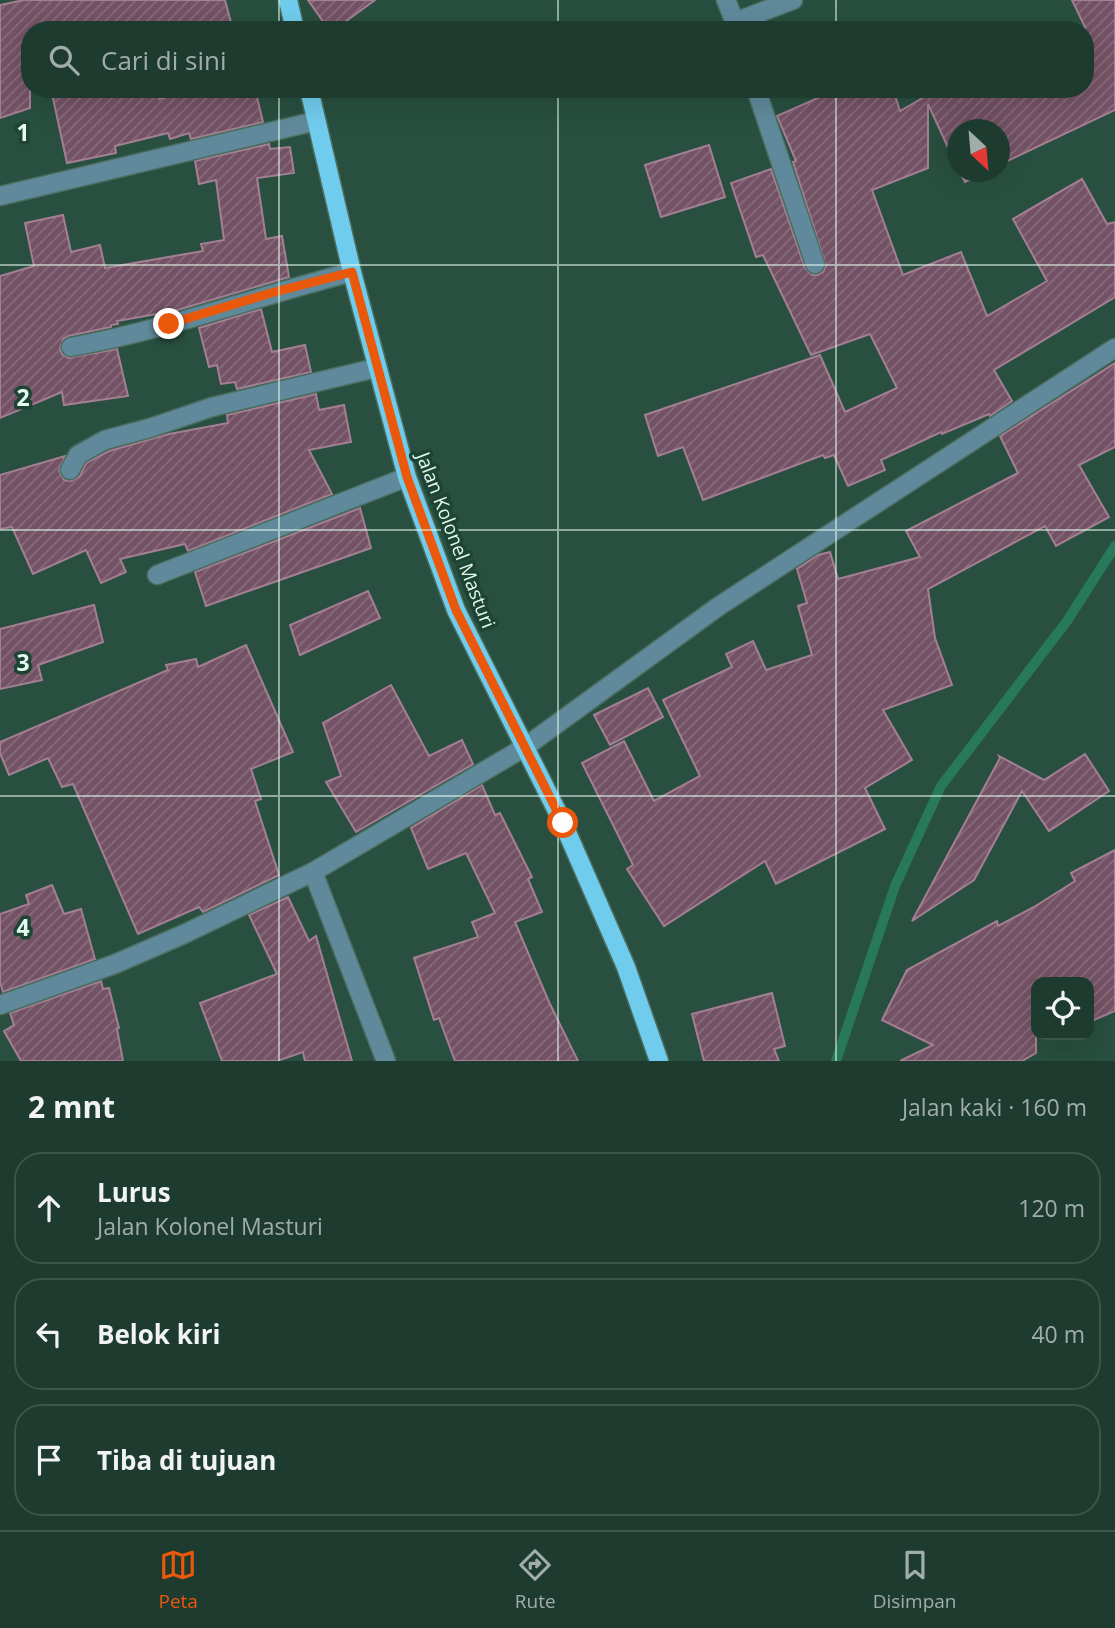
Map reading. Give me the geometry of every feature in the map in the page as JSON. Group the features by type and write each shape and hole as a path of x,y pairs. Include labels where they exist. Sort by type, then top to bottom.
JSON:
{"main road":[{"path":"288,0 293,21"},
{"name":"Jalan Kolonel Masturi","path":"311,98 376,368 407,477 456,610 563,823 626,967 659,1061"}],"street":[{"path":"726,0 734,21"},
{"path":"747,21 793,0"},
{"path":"759,98 815,264"},
{"path":"0,196 316,121"},
{"path":"71,347 124,338 271,293 352,272"},
{"path":"0,1004 127,959 313,872 525,747 719,606 1115,348"},
{"path":"70,470 78,455 105,440 212,407 376,368"},
{"path":"157,575 407,477"},
{"path":"313,872 386,1061"}],"building":[{"path":"24,0 225,0 231,21 21,21 21,98 30,98 30,108 0,118 0,5"},
{"path":"308,0 375,0 346,21 323,21"},
{"path":"1072,0 1115,0 1115,110 1010,160 1010,119 947,119 947,145 928,104 928,168 872,190 903,275 961,252 987,316 1047,281 1013,219 1082,179 1107,224 1115,222 1115,297 994,370 1012,401 990,416 989,414 942,434 941,432 881,460 885,470 848,486 834,455 825,458 823,455 703,500 683,447 658,456 645,415 820,355 845,412 897,388 870,334 811,355 763,255 756,257 731,183 771,169 805,268 812,275 818,275 826,266 793,162 796,161 777,116 818,98 896,98 900,111 922,98 1094,98 1094,21 1082,21"},
{"path":"53,98 257,98 263,122 191,139 189,133 170,139 168,133 115,146 116,153 67,163"},
{"path":"269,144 270,149 290,147 294,173 257,178 266,239 282,236 289,277 174,311 117,321 118,324 111,327 68,336 63,339 60,349 68,358 117,349 128,396 64,405 62,392 0,418 0,276 34,266 25,223 63,215 71,252 100,245 105,268 203,251 201,244 224,240 216,180 199,184 195,161"},
{"path":"709,145 725,197 661,217 645,165"},
{"path":"261,309 272,352 305,345 311,372 237,389 235,382 221,384 217,365 209,367 199,328"},
{"path":"1115,363 1115,447 1079,465 1109,517 1056,546 1045,526 928,589 935,638 952,685 883,710 912,760 865,788 885,829 776,884 765,861 664,926 627,869 633,865 582,763 624,741 654,801 700,776 663,700 732,667 726,654 753,641 766,670 812,655 798,606 807,603 797,569 818,555 830,552 838,579 920,557 906,531 1018,473 1000,436"},
{"path":"316,394 319,410 344,405 351,442 309,450 332,494 188,551 185,544 120,559 126,572 101,583 86,550 33,574 12,527 0,529 0,475 65,456 59,471 64,480 71,481 80,476 86,463 109,451 169,434 228,423 227,415"},
{"path":"360,508 371,548 206,606 195,572"},
{"path":"368,591 380,618 300,655 290,625"},
{"path":"94,605 103,642 38,665 42,680 0,689 0,629"},
{"path":"246,645 293,752 251,769 261,799 255,801 279,875 203,912 199,907 138,934 73,784 62,787 48,758 9,775 0,753 0,742 168,670 166,665 196,659 198,667"},
{"path":"391,685 429,756 462,740 473,764 356,832 326,782 341,776 323,723"},
{"path":"648,688 663,717 610,745 594,715"},
{"path":"1085,754 1109,791 1049,831 1022,791 974,880 912,921 999,756 1044,780"},
{"path":"482,785 495,815 500,813 532,877 528,879 542,912 515,922 578,1061 455,1061 439,1018 434,1020 414,958 478,937 472,922 495,913 466,853 428,869 411,828"},
{"path":"1115,850 1115,1011 1094,1020 1094,977 1031,977 1031,1040 1036,1040 1036,1053 1022,1061 900,1061 933,1045 882,1020 907,970 997,921 998,926 1034,907 1075,881 1071,873"},
{"path":"52,885 64,914 81,909 95,959 3,992 0,982 0,914 29,904 26,895"},
{"path":"288,897 309,941 316,936 352,1061 305,1061 303,1052 277,1061 222,1061 200,1003 277,974 249,915"},
{"path":"101,981 103,989 109,988 119,1028 117,1029 123,1061 21,1061 4,1031 14,1025 10,1013"},
{"path":"772,993 785,1046 774,1049 779,1061 704,1061 692,1014"}],"waterway":[{"path":"836,1061 895,886 941,786 1067,621 1115,546"}],"route":[{"path":"169,324 352,272 407,477 456,610 563,823"}]}
